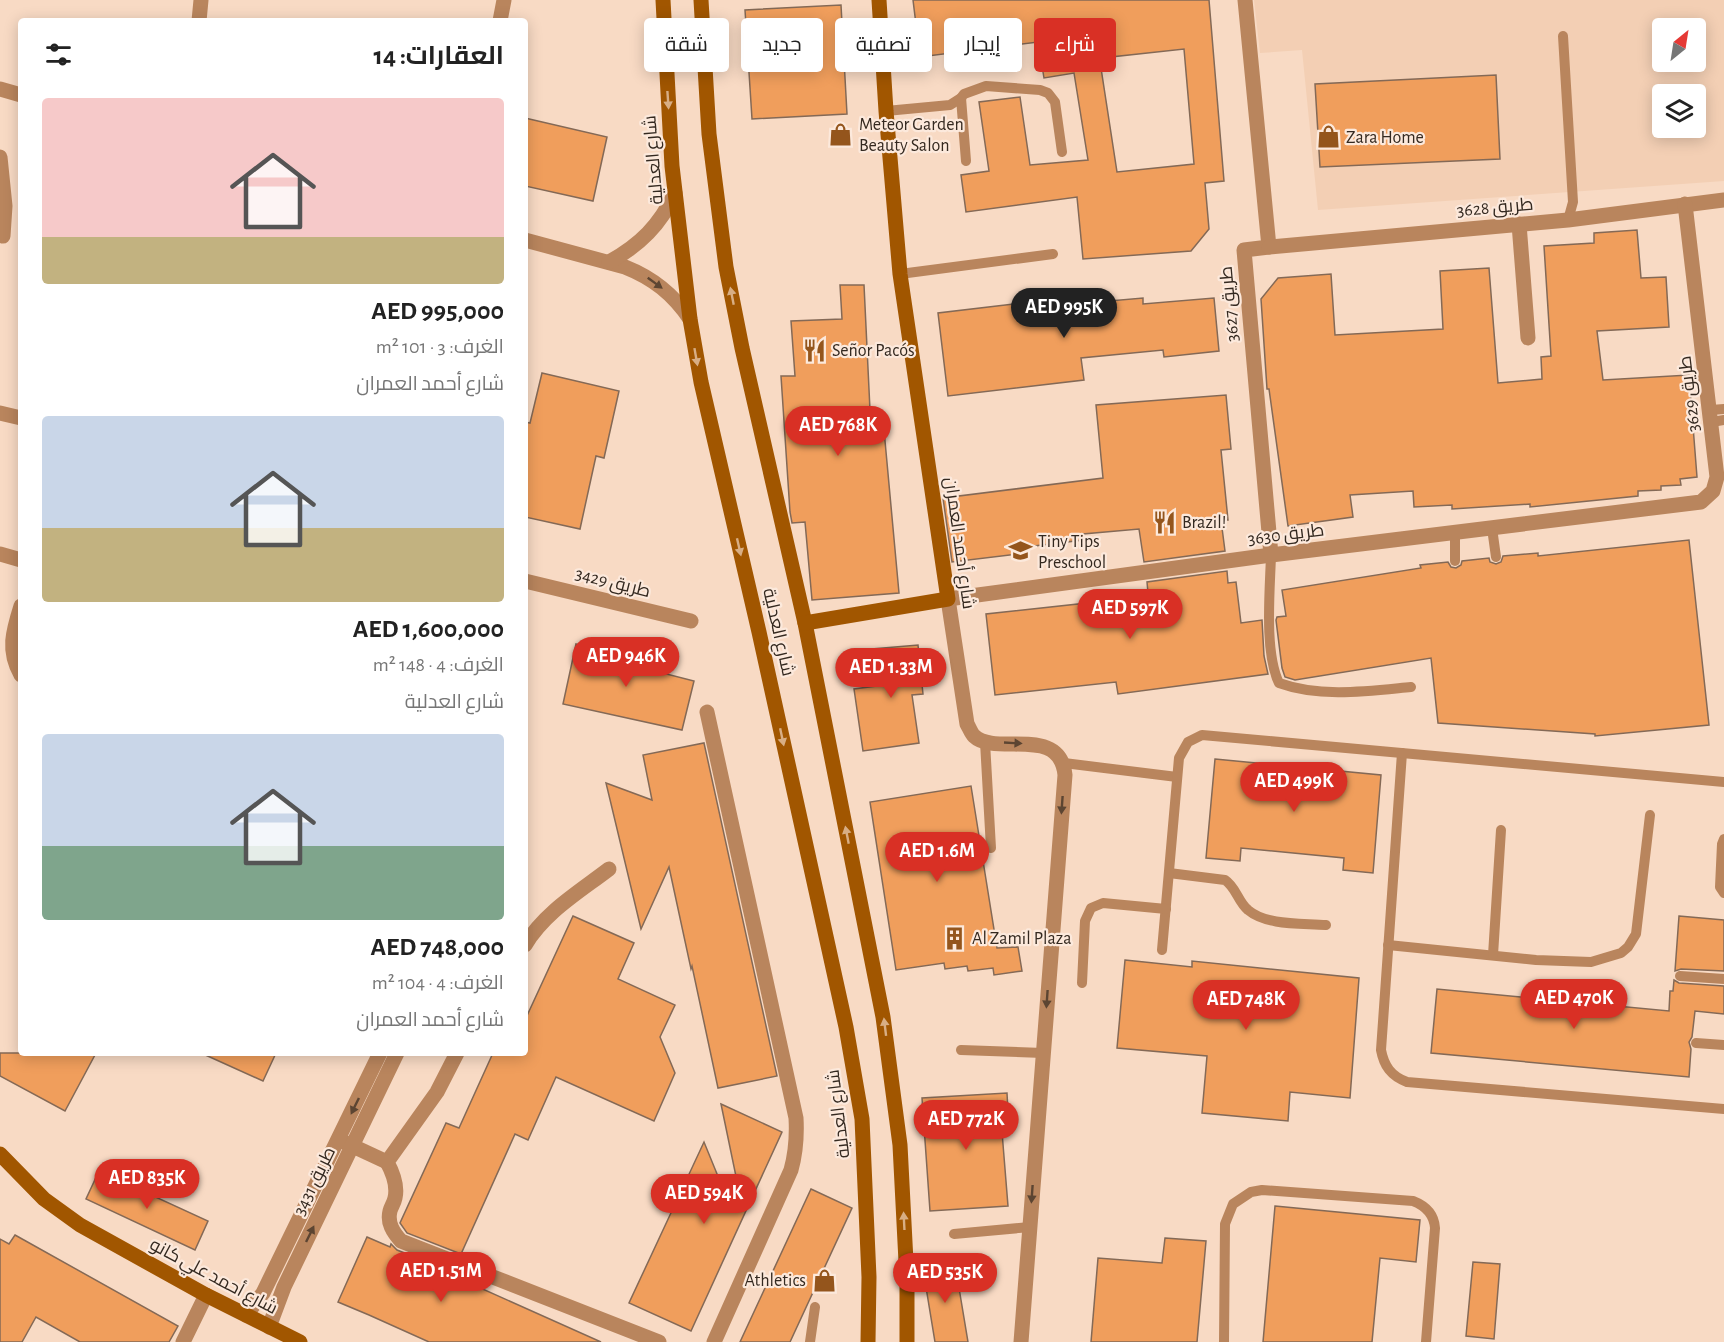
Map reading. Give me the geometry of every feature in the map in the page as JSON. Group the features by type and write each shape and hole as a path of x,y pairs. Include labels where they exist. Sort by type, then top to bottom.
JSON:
{"main road":[{"name":"شارع العدلية","path":"663,0 675,193 690,319 701,382 846,1027 862,1119 869,1277 868,1342"},
{"name":"شارع العدلية","path":"701,0 709,134 726,267 742,348 805,623 884,1017 900,1145 907,1281 907,1342"},
{"name":"شارع أحمد العمران","path":"879,0 900,274 948,599"},
{"name":"طريق 3630","path":"805,623 948,599"},
{"name":"شارع أحمد علي كانو","path":"0,1154 44,1198 80,1225 206,1295 300,1342"}],"street":[{"path":"199,18 201,0"},
{"path":"501,18 504,0"},
{"path":"1245,0 1269,247"},
{"path":"0,89 18,94"},
{"path":"0,157 5,206 3,236"},
{"path":"609,262 642,241 666,210 675,193"},
{"name":"طريق 3628","path":"1269,247 1568,220 1724,200"},
{"name":"طريق 3629","path":"1685,204 1718,415 1721,477 1713,491 1701,502"},
{"path":"1519,224 1528,338"},
{"path":"528,241 609,262 641,273 656,282 680,305 690,319"},
{"name":"طريق 3627","path":"1269,247 1244,250 1270,555"},
{"path":"0,413 18,417"},
{"name":"طريق 3630","path":"948,599 1270,555 1701,502"},
{"path":"0,554 18,559"},
{"name":"طريق 3429","path":"528,582 691,621"},
{"name":"شارع أحمد العمران","path":"948,599 967,724 973,736 985,742"},
{"path":"18,616 7,660 18,672"},
{"path":"707,712 796,1118 797,1136 796,1153 791,1170 714,1342"},
{"path":"985,742 1025,744 1045,748 1059,755 1064,763 1065,775 1021,1342"},
{"path":"528,940 550,914 609,868"},
{"path":"246,1315 263,1293 379,1056"},
{"name":"طريق 3431","path":"269,1327 278,1300 397,1056"},
{"path":"387,1162 437,1092 455,1056"},
{"path":"338,1140 387,1162 395,1177 395,1198 390,1210 391,1227 401,1241 659,1342"},
{"path":"183,1342 206,1295"}],"lane":[{"path":"1563,36 1573,202 1568,220"},
{"path":"886,111 950,105 975,88 986,86 1032,88 1048,93 1055,102 1062,152"},
{"path":"961,98 966,161"},
{"path":"900,274 1053,254"},
{"path":"1492,528 1496,557"},
{"path":"1455,532 1455,561"},
{"path":"1270,555 1269,625 1275,675 1279,683 1308,690 1357,692 1411,687"},
{"path":"1162,950 1179,758 1188,742 1203,735 1724,782"},
{"path":"985,742 991,848"},
{"path":"1402,753 1381,1050 1386,1066 1398,1079 1416,1083 1724,1110"},
{"path":"1064,763 1177,777"},
{"path":"1388,945 1536,960 1591,962 1621,953 1636,934 1650,815"},
{"path":"1493,955 1502,830"},
{"path":"1724,840 1720,887 1724,893"},
{"path":"1169,873 1225,880 1246,909 1267,920 1326,925"},
{"path":"1082,983 1085,921 1091,908 1103,903 1166,909"},
{"path":"1680,976 1724,979"},
{"path":"1695,1043 1724,1045"},
{"path":"961,1050 1043,1053"},
{"path":"1224,1342 1225,1224 1233,1204 1251,1192 1262,1190 1413,1201 1426,1208 1434,1220 1435,1228 1426,1342"},
{"path":"954,1234 1030,1227"},
{"path":"810,1342 815,1307"}],"shaded area":[{"path":"1254,0 1724,0 1724,181 1318,210 1302,50 1260,53"}],"building":[{"path":"913,0 1209,0 1224,181 1205,183 1209,229 1191,251 1083,259 1077,197 966,212 961,175 989,171 979,102 1020,97 1030,165 1088,160 1074,73 1044,78 1043,72 1102,72 1117,172 1194,164 1184,49 1116,56 1116,18 1034,18 1034,43 1022,44 1022,18 944,18 944,54 932,55 932,18 915,18"},
{"path":"841,5 842,18 835,18 835,72 845,72 847,114 752,119 749,72 823,72 823,18 746,18 745,10"},
{"path":"1496,75 1500,159 1320,167 1315,84"},
{"path":"528,119 607,137 593,201 528,187"},
{"path":"1637,230 1641,278 1666,277 1669,327 1597,331 1603,380 1689,375 1697,477 1680,479 1681,485 1661,486 1661,490 1638,491 1638,496 1530,507 1530,504 1452,509 1452,505 1414,507 1413,491 1350,495 1353,517 1288,526 1269,389 1267,389 1261,299 1278,278 1331,274 1335,335 1443,329 1440,271 1489,268 1498,383 1542,379 1541,357 1551,356 1544,246 1594,243 1594,233"},
{"path":"840,285 864,285 871,431 884,430 899,593 812,600 805,522 792,523 790,512 781,376 795,376 791,321 842,319"},
{"path":"1074,297 1075,304 1143,298 1143,304 1214,298 1219,351 1164,357 1163,350 1081,358 1084,380 948,396 938,313"},
{"path":"542,373 619,391 604,458 596,456 580,529 528,518 528,423 530,423"},
{"path":"1226,395 1231,449 1221,450 1228,520 1221,520 1225,551 1144,562 1139,529 1083,534 1083,540 1018,548 1019,554 952,562 943,498 1103,478 1096,405"},
{"path":"1689,540 1709,725 1595,736 1595,734 1438,723 1431,658 1295,680 1285,677 1282,668 1276,620 1277,617 1286,616 1282,590 1421,568 1420,565 1448,562 1451,567 1456,568 1461,565 1462,561 1489,558 1490,562 1496,564 1501,562 1503,556 1538,553 1538,556"},
{"path":"1227,571 1228,583 1236,582 1241,623 1262,620 1264,656 1268,674 1118,694 1116,682 995,695 986,614 1105,601 1104,599 1148,593 1147,582"},
{"path":"576,644 645,660 643,668 694,681 682,730 563,704"},
{"path":"918,645 923,694 912,695 919,743 863,751 854,689 876,686 872,649"},
{"path":"704,743 777,1076 718,1088 669,867 641,929 606,783 652,800 643,755"},
{"path":"1215,759 1381,775 1373,873 1343,870 1344,858 1241,848 1240,861 1206,858"},
{"path":"971,786 997,948 1018,947 1022,971 994,975 993,968 968,971 967,966 945,969 944,963 896,970 870,802"},
{"path":"573,916 634,943 618,979 675,1005 660,1037 675,1073 654,1121 556,1077 528,1140 515,1134 461,1254 407,1233 400,1223 446,1123 459,1128 492,1056 528,1056 528,1014"},
{"path":"1679,916 1724,920 1724,971 1681,969 1675,971"},
{"path":"1125,960 1192,967 1192,961 1359,978 1350,1098 1290,1092 1288,1121 1202,1113 1207,1056 1117,1048"},
{"path":"1674,980 1679,983 1724,986 1724,1014 1695,1011 1692,1037 1689,1042 1691,1049 1689,1077 1431,1053 1437,989 1669,1011 1670,991 1673,991"},
{"path":"0,1053 18,1053 18,1056 94,1056 65,1111 0,1076"},
{"path":"208,1056 275,1056 263,1081"},
{"path":"1007,1093 1009,1131 1002,1132 1008,1206 930,1211 922,1098"},
{"path":"721,1104 782,1132 691,1331 629,1303 704,1142 724,1191 738,1186"},
{"path":"99,1171 208,1221 195,1250 86,1199"},
{"path":"811,1189 852,1208 790,1342 740,1342"},
{"path":"1275,1206 1420,1220 1416,1262 1380,1258 1372,1342 1263,1342"},
{"path":"15,1235 178,1326 169,1342 80,1342 36,1317 22,1342 0,1342 0,1239 9,1244"},
{"path":"367,1237 390,1247 391,1244 397,1250 453,1272 451,1274 458,1278 601,1342 429,1342 338,1302"},
{"path":"1165,1238 1206,1241 1197,1342 1091,1342 1098,1258 1162,1263"},
{"path":"1473,1262 1500,1264 1494,1339 1466,1336"},
{"path":"955,1264 968,1342 935,1342 923,1269"}],"place":[{"name":"Meteor Garden Beauty Salon","path":"841,134"},
{"name":"Zara Home","path":"1328,137"},
{"name":"Señor Pacós","path":"814,350"},
{"name":"Brazil!","path":"1164,522"},
{"name":"Tiny Tips Preschool","path":"1020,551"},
{"name":"Al Zamil Plaza","path":"954,938"},
{"name":"Athletics","path":"824,1280"}]}
